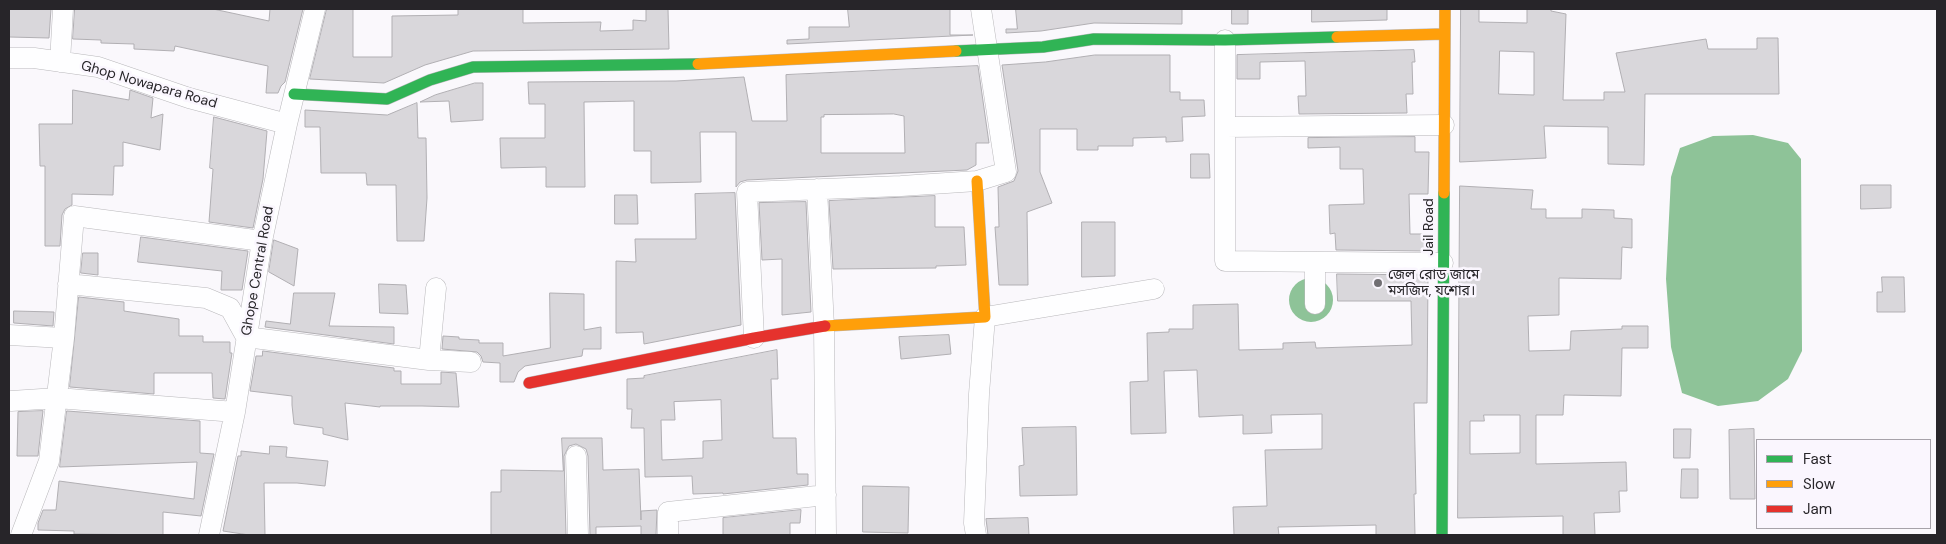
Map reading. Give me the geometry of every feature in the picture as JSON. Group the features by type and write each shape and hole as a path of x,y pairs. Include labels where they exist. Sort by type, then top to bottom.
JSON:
{"main road":[{"name":"Jail Road","path":"1442,535 1445,9"},
{"path":"294,94 387,99 430,80 473,67 675,64 1043,47 1094,39 1225,40 1444,34"},
{"path":"529,383 824,326 985,317 977,181"}],"street":[{"path":"60,62 62,9"},
{"name":"Ghope Central Road","path":"209,535 234,412 262,241 287,124 315,9"},
{"path":"754,338 747,192 977,181 1006,172 981,9"},
{"path":"1225,40 1225,261 1443,263"},
{"name":"Ghop Nowapara Road","path":"9,58 34,58 98,67 189,98 287,124"},
{"path":"1225,127 1444,125"},
{"path":"817,189 824,326 826,535"},
{"path":"21,535 49,461 58,398 74,216 262,241"},
{"path":"1315,262 1315,304"},
{"path":"68,284 206,298 230,308 246,337 429,360 471,362"},
{"path":"429,360 436,288"},
{"path":"976,535 974,523 979,394 985,317 1154,289"},
{"path":"9,335 64,338"},
{"path":"11,401 58,398 234,412"},
{"path":"576,456 578,535"},
{"path":"668,535 668,512 826,495"}],"shaded area":[{"path":"1753,135 1788,143 1801,159 1802,351 1788,379 1758,401 1718,406 1682,393 1671,347 1666,279 1671,177 1680,148 1713,136"},
{"path":"1307,278 1315,278 1327,284 1333,300 1327,316 1315,322 1307,322 1295,316 1289,304 1289,296 1295,284"}],"building":[{"path":"9,9 51,9 49,38 9,37"},
{"path":"75,9 213,9 269,21 270,9 303,9 285,82 278,93 266,93 268,66 175,46 174,51 134,49 134,44 101,43 101,40 73,39"},
{"path":"327,9 353,9 353,57 392,57 392,16 458,15 458,9 523,9 523,23 601,22 600,31 633,30 633,20 646,21 646,9 668,9 669,49 473,51 425,65 384,83 310,79"},
{"path":"848,9 950,9 950,35 973,35 787,44 787,40 809,39 809,27 849,27"},
{"path":"1016,9 1182,9 1182,24 1094,23 1041,31 1006,33 1006,29 1017,29"},
{"path":"1232,9 1248,9 1248,24 1232,24"},
{"path":"1312,9 1387,9 1387,20 1312,22"},
{"path":"1461,9 1479,9 1479,22 1527,23 1527,9 1551,9 1551,11 1566,14 1563,100 1604,100 1604,92 1625,92 1616,53 1706,39 1708,49 1757,49 1757,38 1778,38 1779,94 1645,94 1644,165 1608,164 1608,127 1544,126 1546,158 1460,162","holes":["1500,51 1534,52 1534,95 1499,94"]},
{"path":"1414,50 1415,62 1412,62 1413,94 1406,94 1407,113 1299,114 1298,96 1306,96 1305,61 1260,62 1260,79 1237,79 1237,55"},
{"path":"1095,55 1170,55 1170,92 1180,92 1180,100 1204,100 1205,116 1182,117 1183,141 1166,142 1166,137 1133,138 1133,146 1098,146 1098,150 1077,150 1077,129 1040,129 1040,172 1052,203 1027,212 1028,285 999,285 995,227 999,227 998,187 1014,181 1018,171 1002,65 1045,62"},
{"path":"978,66 989,143 976,143 976,165 967,170 747,180 740,182 736,187 736,132 700,132 701,182 651,183 651,151 634,151 634,101 584,102 585,187 546,187 546,167 501,168 500,138 545,138 545,104 529,104 528,82 676,81 744,77 752,121 787,121 786,75","holes":["894,114 904,116 905,153 821,153 821,117 824,117 824,115"]},
{"path":"475,83 483,83 483,120 451,122 449,101 420,102 435,95"},
{"path":"73,90 129,100 130,90 153,98 151,118 163,114 160,150 123,142 123,166 114,166 113,195 72,194 72,205 65,209 62,215 60,246 45,246 45,166 40,166 39,124 72,124"},
{"path":"417,103 418,138 426,138 427,198 424,241 397,241 396,185 367,185 366,173 321,173 320,127 305,127 305,110 387,115"},
{"path":"214,117 267,131 263,179 253,228 209,222 213,169 210,168"},
{"path":"1415,137 1415,152 1429,152 1428,194 1409,194 1410,234 1428,234 1428,251 1336,250 1335,233 1330,234 1329,205 1364,204 1363,169 1340,169 1340,147 1308,148 1308,138"},
{"path":"1191,154 1209,154 1210,178 1191,178"},
{"path":"1861,185 1891,185 1891,208 1861,209"},
{"path":"1460,186 1533,190 1531,209 1546,209 1546,218 1582,218 1582,209 1614,210 1614,218 1632,219 1632,248 1622,247 1621,279 1559,278 1559,315 1528,316 1529,351 1570,350 1571,331 1622,329 1622,326 1648,326 1648,348 1622,348 1621,396 1564,395 1563,415 1536,415 1536,464 1626,462 1627,491 1619,491 1620,512 1594,513 1595,535 1563,535 1563,516 1458,518","holes":["1484,415 1520,415 1520,453 1470,454 1470,421 1484,421"]},
{"path":"735,193 741,325 644,344 643,332 616,333 616,261 636,262 635,239 696,239 695,194"},
{"path":"615,195 637,195 638,224 615,224"},
{"path":"935,196 935,227 964,227 966,265 936,266 936,268 833,269 829,201"},
{"path":"806,202 811,312 782,315 782,259 762,260 759,203"},
{"path":"1082,222 1115,222 1115,276 1082,277"},
{"path":"141,237 248,251 242,290 221,290 222,271 138,262"},
{"path":"274,240 298,249 294,286 269,272"},
{"path":"83,253 98,253 98,275 81,273"},
{"path":"1337,274 1428,275 1427,403 1414,403 1415,535 1376,535 1376,525 1278,527 1279,535 1234,535 1233,507 1267,506 1265,450 1322,449 1322,414 1271,415 1272,433 1243,434 1243,415 1199,417 1197,370 1164,371 1166,433 1131,434 1130,382 1148,381 1147,333 1169,332 1169,329 1193,329 1193,305 1238,304 1239,350 1283,349 1283,343 1315,342 1316,348 1412,345 1411,301 1338,301"},
{"path":"1882,277 1904,277 1905,312 1877,312 1877,292 1882,292"},
{"path":"379,284 406,285 408,314 380,313"},
{"path":"294,293 335,293 329,326 394,327 394,344 265,327 266,321 290,324"},
{"path":"550,293 584,294 584,330 601,327 601,349 583,349 582,356 525,366 518,372 514,382 500,382 500,363 483,362 477,352 442,349 443,336 479,340 479,343 503,343 503,356 550,348"},
{"path":"79,297 124,302 124,311 179,319 179,336 203,336 203,342 230,342 230,353 232,353 225,399 213,398 212,373 154,373 154,394 70,387"},
{"path":"14,311 54,312 53,326 14,323"},
{"path":"949,335 951,354 901,359 899,337"},
{"path":"777,350 778,379 771,379 773,438 796,438 797,474 808,474 808,485 723,494 693,494 692,476 645,477 644,428 631,428 632,409 627,409 627,379 644,378 644,376","holes":["721,400 722,440 703,441 703,458 662,460 661,420 675,420 674,402"]},
{"path":"263,351 394,368 394,371 401,371 401,384 441,384 441,372 456,373 459,407 380,407 345,403 348,440 323,434 323,428 294,424 292,396 250,391 256,356 262,356"},
{"path":"43,411 38,456 17,456 18,412"},
{"path":"67,411 200,421 200,453 214,454 201,516 163,512 163,535 74,534 74,531 38,530 38,523 43,510 56,510 59,481 194,499 197,462 60,467"},
{"path":"1076,427 1077,495 1020,496 1019,466 1024,465 1022,428"},
{"path":"1674,429 1691,429 1690,458 1674,458"},
{"path":"1754,429 1755,499 1730,499 1729,430"},
{"path":"562,438 602,438 603,470 639,469 641,520 641,511 657,510 656,535 641,535 641,526 596,527 596,535 590,535 588,456 586,449 576,444 569,446 564,456 566,535 491,535 491,492 501,492 501,470 563,471"},
{"path":"270,446 287,447 286,457 328,461 325,486 297,483 264,483 265,535 249,535 223,531 238,456 241,456 241,451 269,454"},
{"path":"1682,469 1698,469 1698,498 1681,498"},
{"path":"863,486 909,487 908,533 863,532"},
{"path":"801,510 800,523 790,523 790,535 723,535 723,518"},
{"path":"1028,518 1029,535 988,535 986,519"}],"traffic: fast":[{"path":"956,51 1043,47 1094,39 1225,40 1337,37"},
{"path":"294,94 387,99 430,80 473,67 698,64"},
{"path":"1442,535 1444,193"}],"traffic: slow":[{"path":"1444,193 1445,9"},
{"path":"1337,37 1444,34"},
{"path":"698,64 956,51"},
{"path":"825,326 985,317 977,181"}],"traffic: jam":[{"path":"529,383 754,338 825,326"}],"place":[{"name":"জেল রোড জামে মসজিদ, যশোর।","path":"1378,283"}]}
